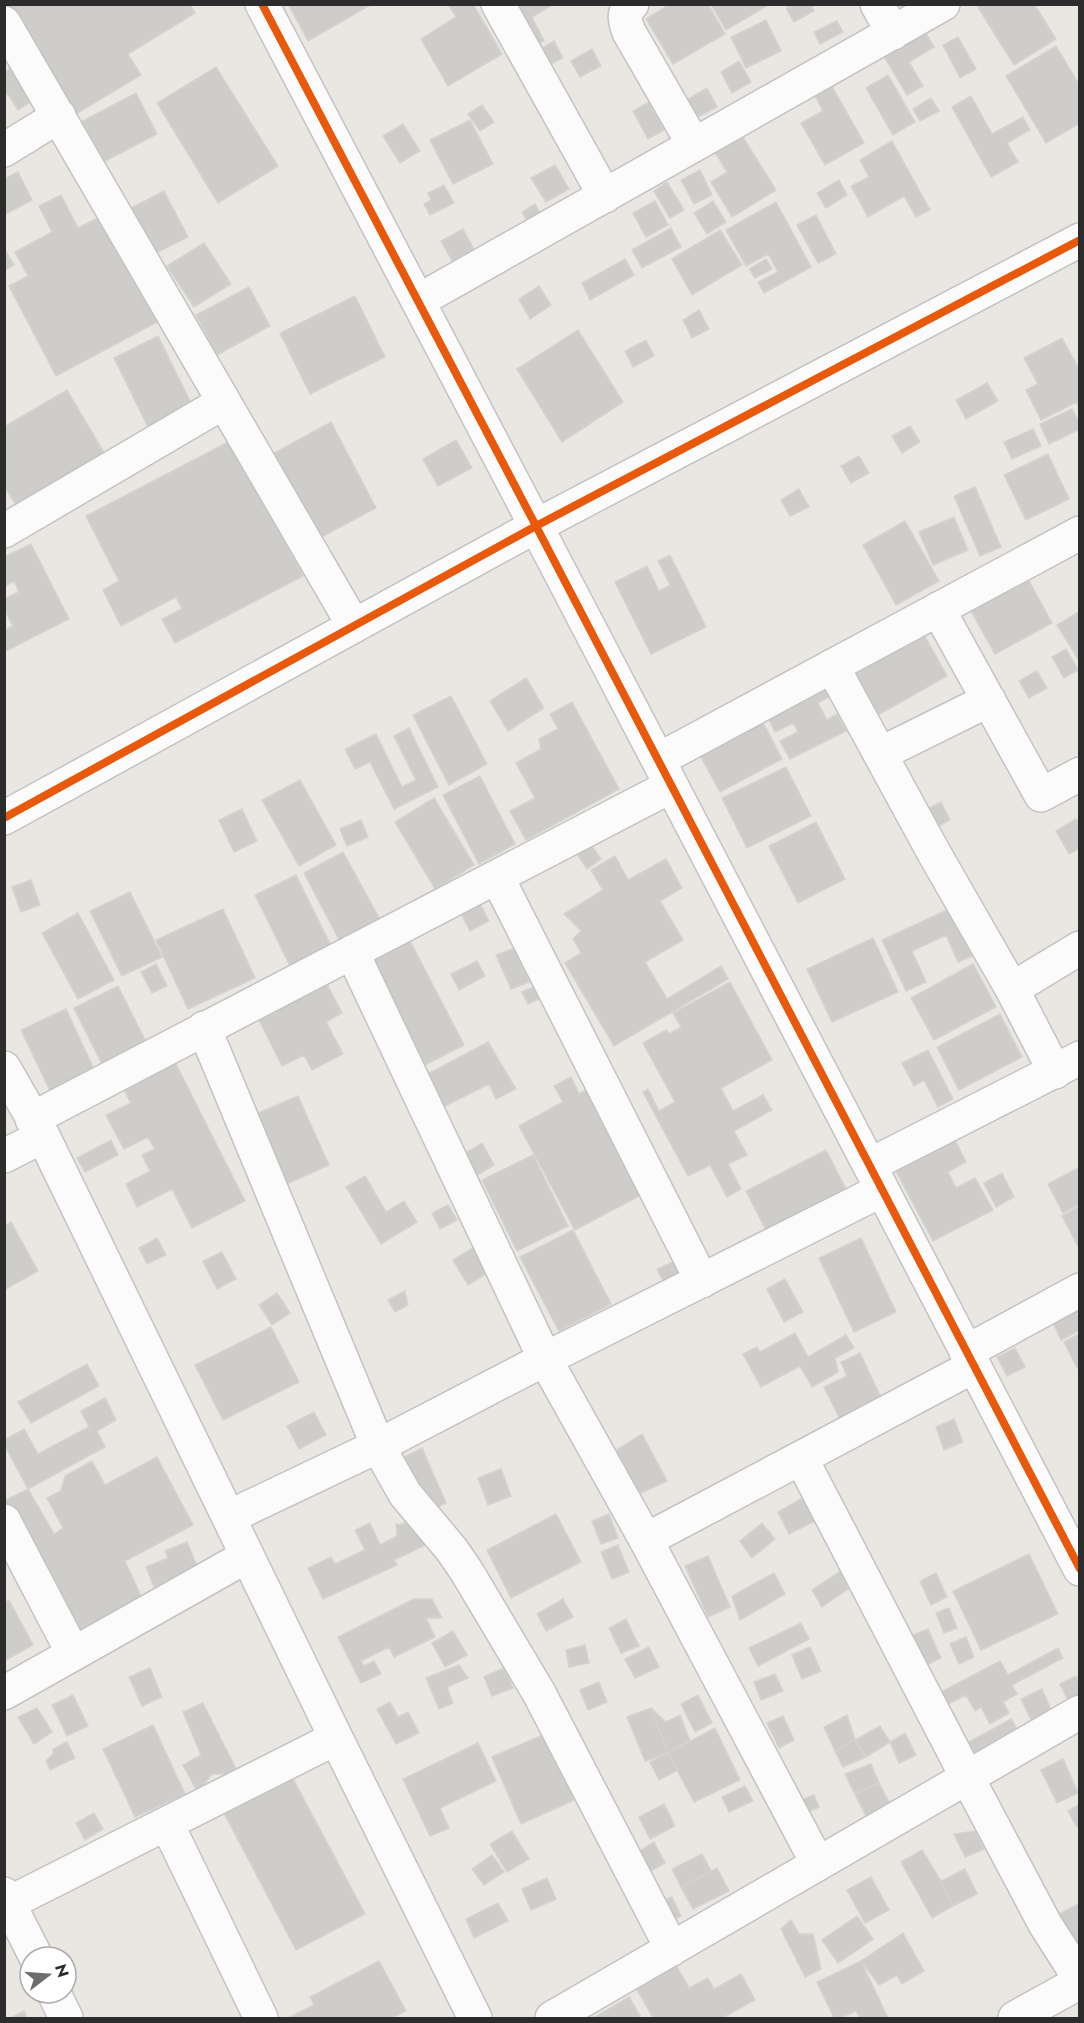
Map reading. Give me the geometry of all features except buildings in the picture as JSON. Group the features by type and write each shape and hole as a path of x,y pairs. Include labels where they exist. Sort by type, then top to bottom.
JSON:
{"street":[{"path":"261,4 1080,1569"},
{"path":"498,4 605,196"},
{"path":"632,4 625,13 624,20 629,32 694,145"},
{"path":"877,4 893,33"},
{"path":"417,301 943,4"},
{"path":"4,23 354,626"},
{"path":"4,150 59,116"},
{"path":"4,818 536,526 1080,240"},
{"path":"4,531 225,402"},
{"path":"4,1156 37,1127 204,1028 497,877 832,666 1080,533"},
{"path":"938,609 1041,795 1080,774"},
{"path":"229,1517 378,1446 702,1281 1067,1065 1012,989 832,666"},
{"path":"880,753 989,700"},
{"path":"497,877 702,1281"},
{"path":"1012,989 1080,948"},
{"path":"352,952 545,1359 646,1540 818,1864"},
{"path":"204,1028 378,1446 405,1494 452,1550 467,1572 539,1693 672,1949"},
{"path":"4,1068 37,1127 475,2019"},
{"path":"646,1540 801,1458 970,1359 1080,1290"},
{"path":"801,1458 967,1778 1045,1924 1080,1981 1015,2019"},
{"path":"4,1521 73,1653"},
{"path":"4,1693 247,1556"},
{"path":"552,2019 1080,1712"},
{"path":"30,1945 7,1898 167,1824 336,1738"},
{"path":"167,1824 261,2019"},
{"path":"60,2005 66,2019"}],"cycle path":[{"path":"262,4 1080,1569"},
{"path":"4,818 536,526 1080,240"}]}
